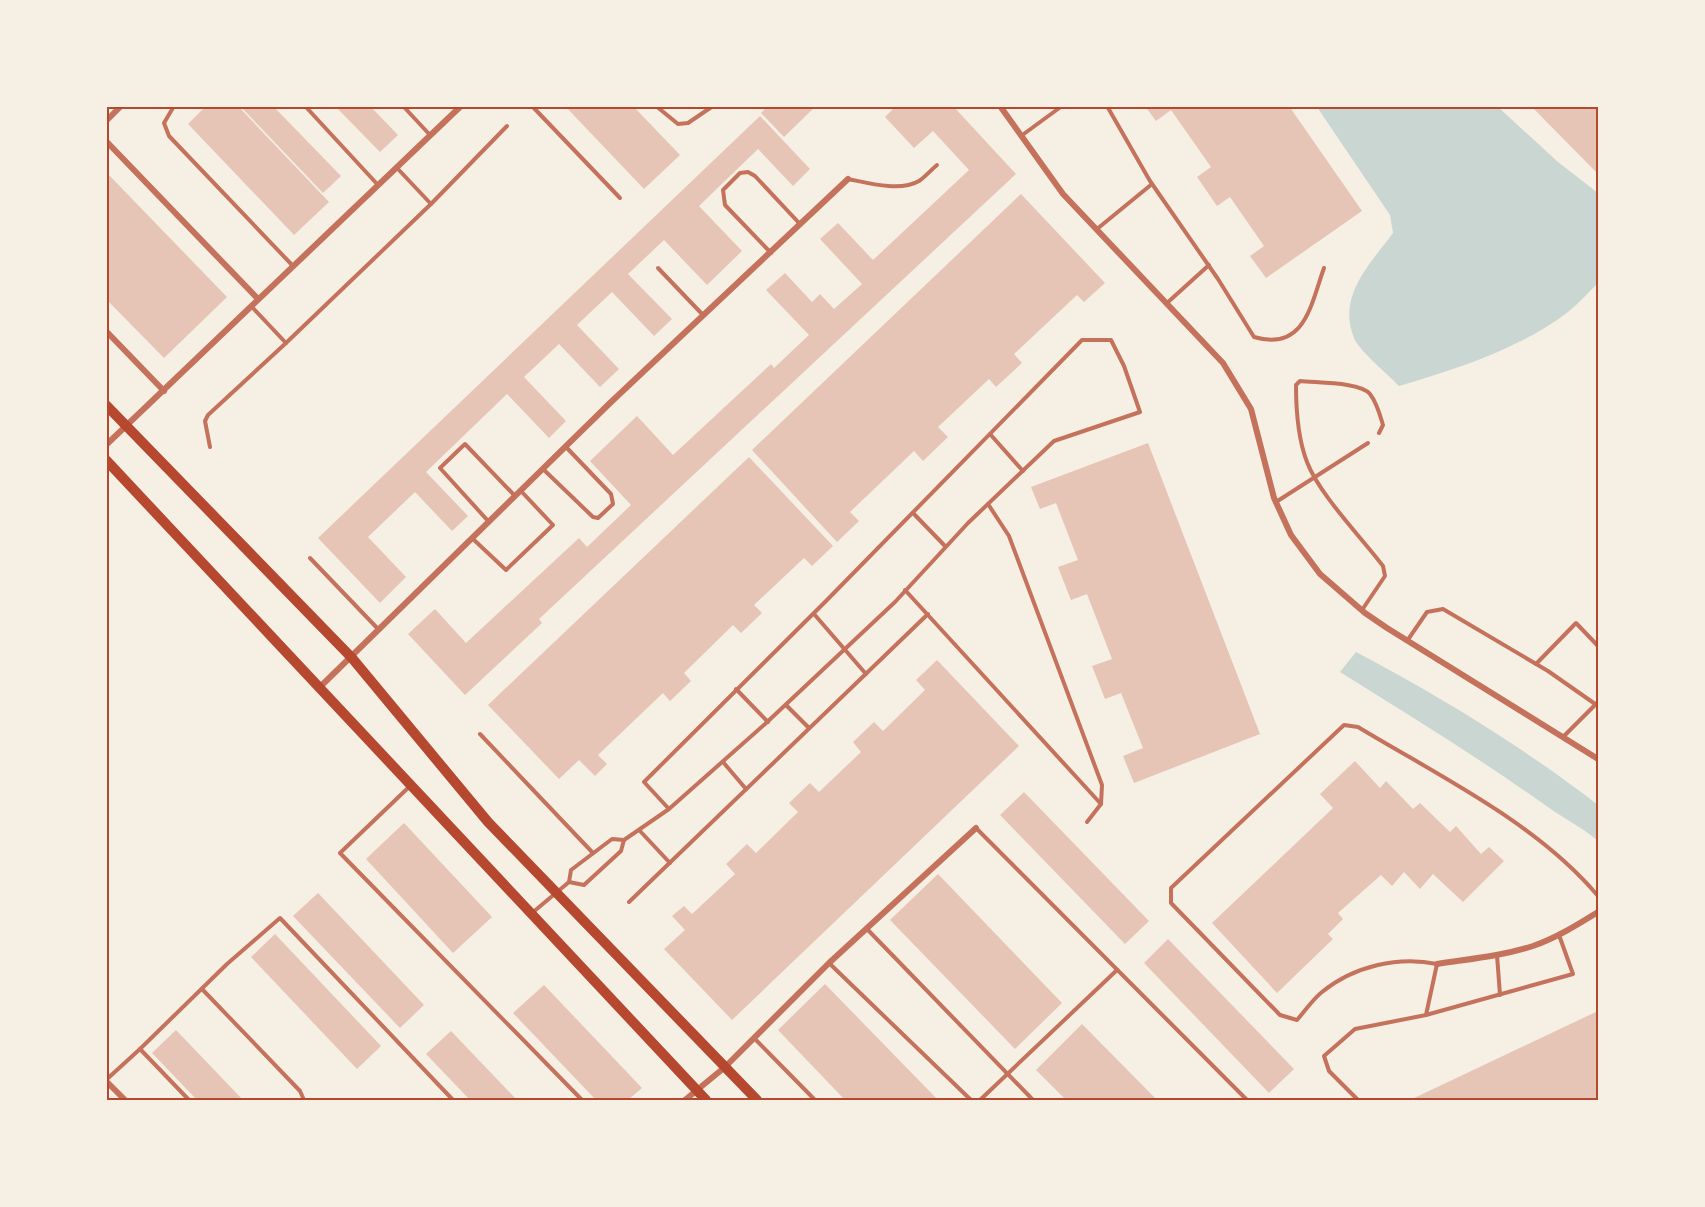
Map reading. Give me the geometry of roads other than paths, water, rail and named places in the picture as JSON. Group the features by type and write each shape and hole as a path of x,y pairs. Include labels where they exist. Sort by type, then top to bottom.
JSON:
{"main road":[{"path":"106,405 352,658 488,822 757,1101"},
{"path":"106,460 321,686 706,1101"}],"street":[{"path":"106,121 121,106"},
{"path":"106,445 461,106"},
{"path":"1000,106 1063,194 1223,363 1251,409 1276,502 1291,536 1320,574 1361,610 1407,641 1599,759"},
{"path":"106,141 258,299"},
{"path":"321,686 543,469 849,179"},
{"path":"106,331 164,391"},
{"path":"685,1101 725,1067 829,963 976,828"},
{"path":"1437,964 1497,955 1533,946 1559,935 1599,912"},
{"path":"106,1081 125,1101"}],"lane":[{"path":"174,106 164,123 169,136 293,266"},
{"path":"305,106 378,185"},
{"path":"403,106 430,136"},
{"path":"532,106 620,198"},
{"path":"656,106 678,124 688,123 713,106"},
{"path":"1020,136 1062,106"},
{"path":"1107,106 1152,184 1209,265 1254,337 1268,341 1294,334 1302,326 1324,268"},
{"path":"210,447 205,421 208,415 431,204 507,126"},
{"path":"849,179 872,184 901,186 918,182 937,165"},
{"path":"397,168 431,204"},
{"path":"771,253 725,205 723,190 740,173 748,172 755,176 800,224"},
{"path":"1097,229 1152,184"},
{"path":"1167,303 1209,265"},
{"path":"658,268 704,315"},
{"path":"251,306 286,343"},
{"path":"531,914 569,882 570,870 612,838 624,840 640,831 669,809 768,722 844,650 905,590 945,546 1054,441 1140,412 1124,366 1111,340 1082,340 814,614 644,782 669,809"},
{"path":"1361,610 1385,576 1383,566 1314,477 1306,460 1296,406 1296,385 1300,381 1356,386 1368,392 1375,401 1383,425 1379,433"},
{"path":"990,434 1023,471"},
{"path":"1276,502 1368,443"},
{"path":"490,522 440,468 456,452 465,444 516,497"},
{"path":"543,469 593,517 598,518 613,504 611,494 566,447"},
{"path":"473,539 506,570 553,525 521,491"},
{"path":"988,504 1009,536 1102,785 1101,804 1087,822"},
{"path":"913,513 945,546"},
{"path":"310,558 379,631"},
{"path":"905,590 1101,804"},
{"path":"1407,641 1427,612 1443,609 1598,704 1563,737"},
{"path":"814,614 866,674"},
{"path":"629,902 928,614"},
{"path":"1536,664 1576,623 1599,645"},
{"path":"736,689 768,722"},
{"path":"786,705 809,728"},
{"path":"1426,1015 1437,964 1414,959 1355,970 1322,992 1297,1020 1280,1015 1171,903 1171,888 1344,725 1358,727 1524,829 1579,873 1599,896"},
{"path":"480,734 593,853"},
{"path":"723,762 746,789"},
{"path":"412,784 340,853 582,1101"},
{"path":"976,828 1247,1101"},
{"path":"640,831 670,862"},
{"path":"569,882 584,885 621,851 624,840"},
{"path":"106,1081 202,988 280,918 453,1101"},
{"path":"867,928 1033,1101"},
{"path":"1358,1101 1329,1071 1324,1056 1355,1029 1426,1015 1573,974 1559,935"},
{"path":"1497,955 1500,995"},
{"path":"829,963 971,1101"},
{"path":"980,1101 1118,970"},
{"path":"202,988 300,1091 304,1101"},
{"path":"754,1038 815,1101"},
{"path":"140,1049 189,1101"}]}
